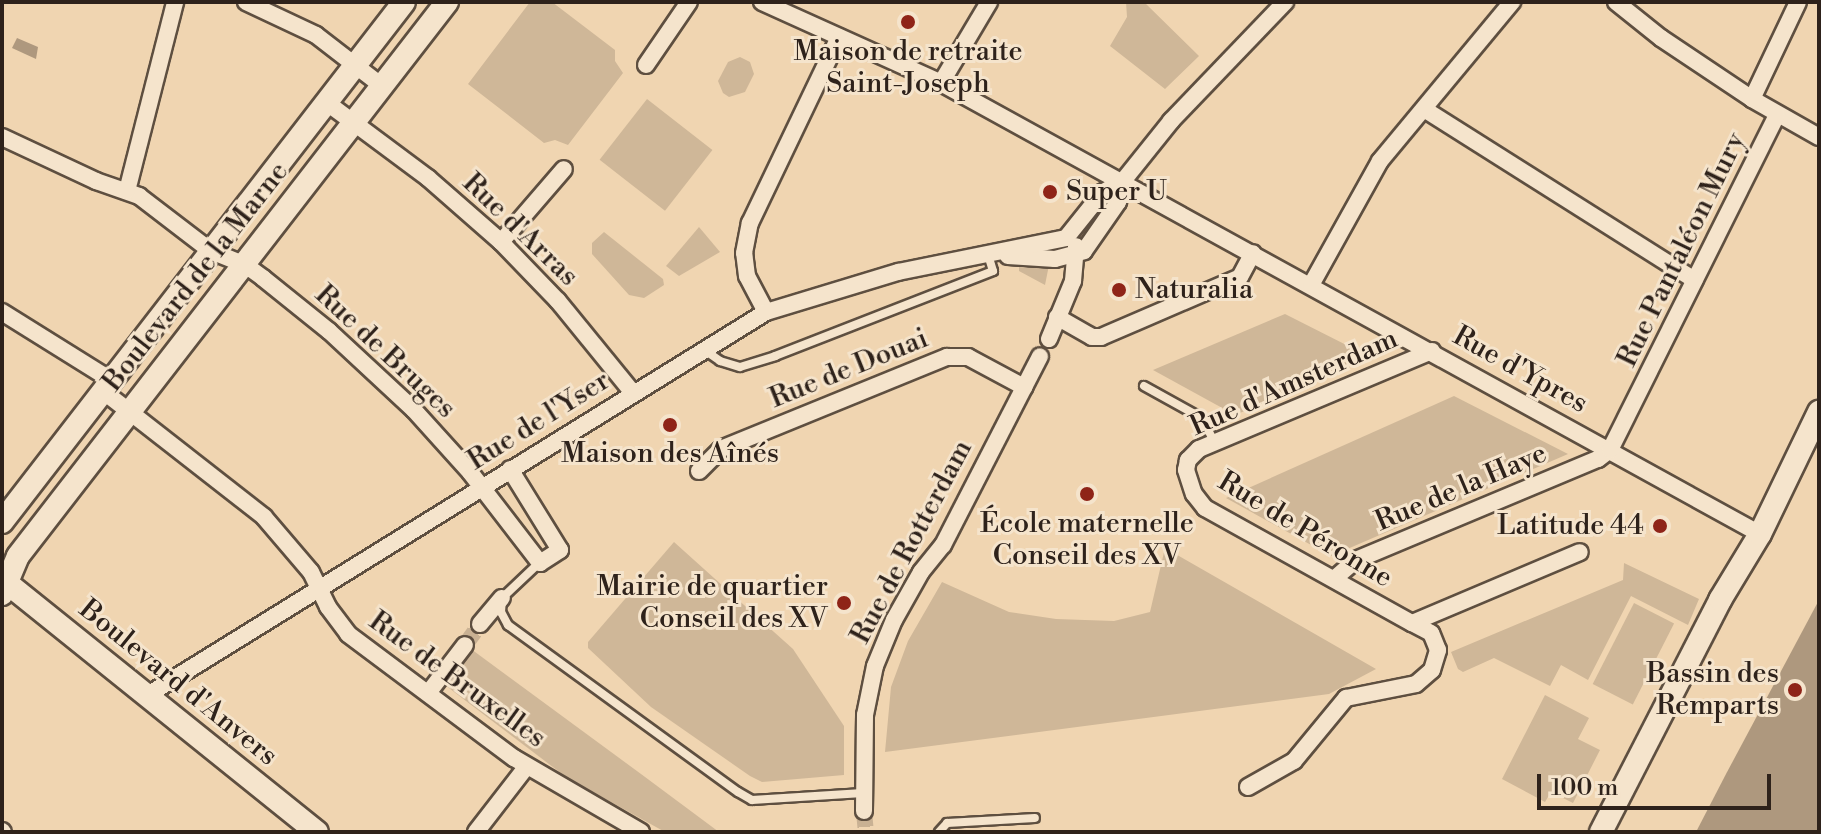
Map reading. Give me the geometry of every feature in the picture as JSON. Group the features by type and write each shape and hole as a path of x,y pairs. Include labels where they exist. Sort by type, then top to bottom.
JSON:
{"street":[{"path":"127,191 175,2"},
{"path":"246,2 309,31 382,86"},
{"name":"Boulevard de la Marne","path":"2,522 404,2"},
{"name":"Boulevard de la Marne","path":"3,586 18,556 447,2"},
{"path":"646,65 689,2"},
{"name":"Rue d'Ypres","path":"762,2 941,83 1760,534"},
{"path":"941,83 989,2"},
{"path":"1076,254 1090,245 1118,202 1123,181 1171,121 1285,2"},
{"path":"1311,285 1380,161 1512,2"},
{"path":"1616,2 1661,38 1752,99 1819,137"},
{"path":"1752,99 1798,2"},
{"path":"766,312 747,276 744,253 750,223 839,37"},
{"name":"Rue d'Arras","path":"326,102 428,178 501,242 558,301 633,393"},
{"path":"1424,109 1695,280"},
{"name":"Rue Pantaléon Mury","path":"1610,450 1777,115"},
{"name":"Rue de Bruges","path":"2,137 96,181 139,196 211,251 244,264 372,369 414,410 540,563"},
{"path":"501,242 564,169"},
{"name":"Rue de l'Yser","path":"146,696 766,312 898,272 1066,238 1102,193 1123,181"},
{"path":"1049,339 1073,281 1079,225"},
{"path":"1057,317 1092,337 1101,337 1240,277 1253,253"},
{"name":"Rue de l'Yser","path":"988,255 1055,259 1076,254"},
{"name":"Rue de Bruxelles","path":"2,312 107,386 129,412 264,517 288,542 348,634 527,766 556,779 641,832"},
{"name":"Rue d'Amsterdam","path":"1186,470 1188,460 1199,449 1432,351"},
{"name":"Rue de Douai","path":"699,471 721,449 953,355 968,357 1024,387"},
{"name":"Rue de Rotterdam","path":"864,811 865,715 875,666 894,620 921,572 943,545 1040,356"},
{"path":"1601,832 1720,600 1760,534 1819,412"},
{"name":"Rue de la Haye","path":"1334,579 1356,560 1598,459 1610,450"},
{"path":"510,469 560,550 540,563"},
{"name":"Rue de Péronne","path":"1186,470 1194,494 1205,508 1431,633 1438,650 1432,670 1416,684 1346,698 1294,761 1248,787"},
{"name":"Rue de Péronne","path":"1412,623 1580,552"},
{"name":"Boulevard d'Anvers","path":"3,586 317,832"},
{"path":"480,624 502,598"},
{"path":"432,688 465,645"},
{"path":"476,832 527,766"}],"lane":[{"path":"703,349 720,361 740,367 775,356 993,271 988,255"},
{"path":"1144,386 1202,418 1215,443"},
{"path":"540,563 502,598 501,612 508,625 752,800 863,793"},
{"path":"939,832 947,823 1035,818"}],"shaded area":[{"path":"530,2 552,2 615,50 615,61 623,73 568,145 555,140 544,143 468,84"},
{"path":"1126,2 1144,2 1199,56 1165,89 1110,46 1127,17"},
{"path":"17,38 38,47 36,59 12,48"},
{"path":"740,57 750,62 754,74 745,92 729,97 723,93 718,81 728,62"},
{"path":"647,99 712,150 665,211 600,160"},
{"path":"699,227 720,252 679,276 666,266"},
{"path":"604,232 663,279 664,285 644,298 629,295 592,254 592,243"},
{"path":"1031,263 1049,265 1045,285 1019,271 1019,267 1027,268"},
{"path":"1285,314 1372,358 1235,415 1153,370"},
{"path":"1454,396 1568,454 1331,556 1226,498"},
{"path":"674,542 793,649 844,726 844,775 762,782 651,707 588,648 588,642"},
{"path":"1165,548 1376,669 1329,694 885,752 891,687 908,641 942,582 1009,612 1056,619 1114,621 1150,612"},
{"path":"1624,563 1699,599 1688,625 1631,596 1588,680 1561,665 1550,686 1494,658 1463,672 1458,669 1451,652 1623,580"},
{"name":"Bassin des Remparts","path":"1819,600 1819,832 1696,832 1726,774"},
{"path":"1634,603 1674,623 1633,705 1593,684"},
{"path":"471,649 719,832 665,832 566,777 445,685"},
{"path":"1545,695 1589,718 1578,739 1600,750 1573,803 1551,792 1545,802 1502,779"}],"tunnel":[{"path":"465,645 480,624"},
{"path":"864,811 866,832"}],"place":[{"name":"Maison de retraite Saint-Joseph","path":"908,22"},
{"name":"Super U","path":"1050,192"},
{"name":"Naturalia","path":"1119,290"},
{"name":"Maison des Aînés","path":"670,425"},
{"name":"École maternelle Conseil des XV","path":"1087,494"},
{"name":"Latitude 44","path":"1660,526"},
{"name":"Mairie de quartier Conseil des XV","path":"844,603"},
{"name":"Bassin des Remparts","path":"1795,690"}]}
